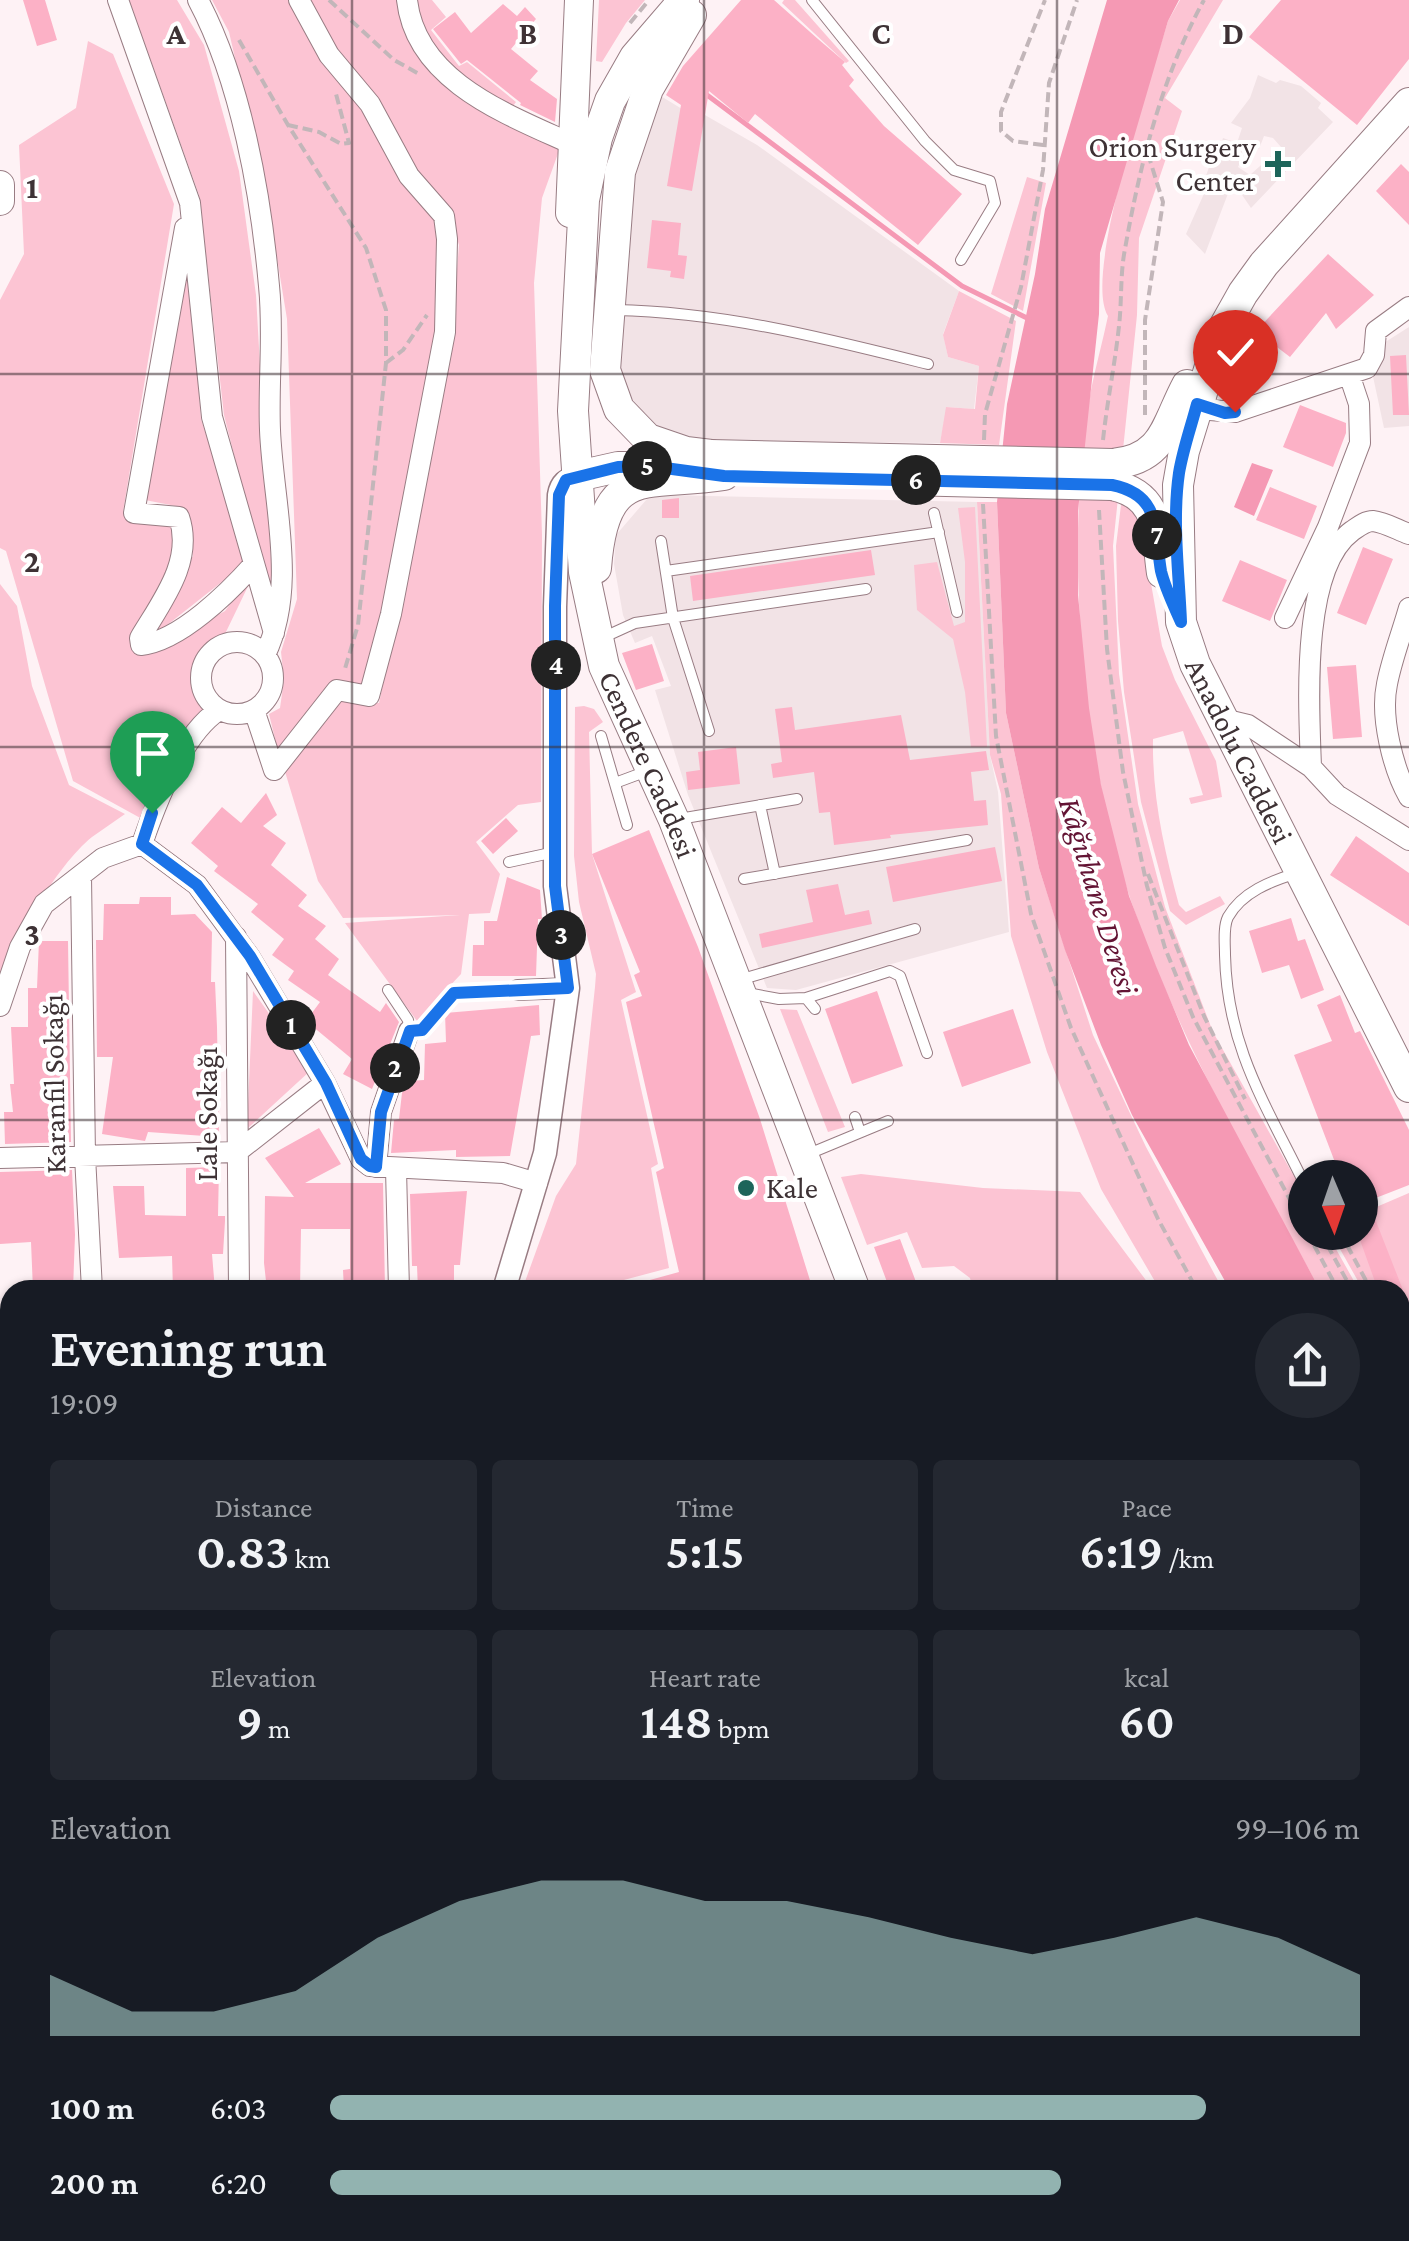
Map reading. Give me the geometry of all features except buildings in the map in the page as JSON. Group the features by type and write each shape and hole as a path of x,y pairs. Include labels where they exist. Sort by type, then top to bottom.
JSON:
{"main road":[{"path":"574,342 566,298 579,0"},
{"name":"Cendere Caddesi","path":"684,0 635,57 610,101 597,138 584,200 574,342 573,448 584,572 604,666 674,820 851,1280"},
{"path":"702,0 662,61 628,139 620,172 604,370 619,409 648,439 717,465"},
{"name":"Anadolu Caddesi","path":"1409,102 1264,264 1243,294 1220,334 1197,404 1178,484 1181,622 1196,664 1409,1087"},
{"path":"0,185 0,201"},
{"path":"1106,477 1160,443 1194,371 1220,334"},
{"path":"595,632 600,536 611,507 635,484 717,465"},
{"path":"578,476 618,467 717,465 1106,477 1137,493 1149,506 1162,571 1181,622"}],"street":[{"path":"118,0 190,203 212,417 274,635"},
{"path":"198,0 216,34 252,165 270,288 270,430 283,596 265,655"},
{"path":"254,710 274,770 337,690 369,696 392,614 446,332 448,239 444,216 408,176 370,104 329,54 299,0"},
{"path":"408,0 419,41 438,66 500,111 574,146"},
{"path":"190,203 134,513 180,517 185,545 182,562 140,638 141,645 185,624 223,599 254,564"},
{"path":"1197,404 1225,413 1235,412 1366,368 1374,355 1376,331 1409,307"},
{"path":"1285,618 1328,527 1360,443 1359,404 1349,374"},
{"path":"507,1280 537,1183 556,1091 568,988 555,886 555,606 559,495 566,480 578,476"},
{"path":"1311,767 1310,642 1328,557 1343,538 1362,524 1374,521 1409,534"},
{"path":"1409,608 1386,688 1396,775 1409,798"},
{"path":"234,642 256,647 265,655 273,674 262,704 242,714 219,710 210,703 200,682 205,659 212,650 234,642"},
{"path":"142,844 152,813 184,750 208,717 219,710"},
{"path":"1223,719 1248,724 1311,767 1337,795 1409,840"},
{"path":"0,1006 20,947 44,904 102,858 142,844"},
{"path":"142,844 197,885 236,937 326,1083 361,1159 370,1166 504,1173 537,1183"},
{"name":"Karanfil Sokağı","path":"81,877 85,1156 91,1280"},
{"name":"Lale Sokağı","path":"236,937 239,1280"},
{"path":"518,990 568,988"},
{"path":"398,1280 381,1112 410,1031"},
{"path":"0,1158 237,1152 326,1083"}],"lane":[{"path":"812,0 925,141 954,170 990,181 995,203 961,260"},
{"path":"609,310 661,312 786,328 928,364"},
{"path":"934,512 957,612"},
{"path":"666,572 938,532"},
{"path":"661,541 674,618 709,730"},
{"path":"595,632 866,589"},
{"path":"601,736 626,825"},
{"path":"615,783 651,770"},
{"path":"674,820 797,799"},
{"path":"760,805 774,874"},
{"path":"744,879 968,840"},
{"path":"509,862 556,852"},
{"path":"1293,1160 1240,1050 1230,1015 1226,920 1243,897 1298,872"},
{"path":"739,986 916,929"},
{"path":"739,986 779,999 806,998 890,971 900,976 914,1000 927,1053"},
{"path":"388,990 408,1020 410,1031"},
{"path":"806,998 815,1009"},
{"path":"854,1118 860,1132"},
{"path":"804,1156 888,1121"}],"path":[{"path":"329,0 394,60 427,79"},
{"path":"1044,146 1013,141 1001,131 1001,112 1045,0"},
{"path":"984,453 985,414 1021,287 1043,170 1050,83 1077,0"},
{"path":"1204,0 1158,107 1124,252 1106,477 1106,649 1123,772 1165,948 1193,1017 1288,1196"},
{"path":"238,40 366,248 386,310 386,363 358,625 337,690"},
{"path":"288,125 349,143 329,54"},
{"path":"1144,427 1145,320 1164,202 1147,150"},
{"path":"386,363 403,350 447,286"},
{"path":"983,493 996,736 1031,914 1071,1028 1158,1218 1192,1280"},
{"path":"1145,870 1204,1016 1275,1154"},
{"path":"410,1031 422,1030 454,993 518,990"},
{"path":"1317,1250 1333,1280"},
{"path":"1330,1250 1346,1280"},
{"path":"1350,1250 1366,1280"}],"shaded area":[{"path":"129,0 177,0 204,45 239,171 256,295 274,613 224,415 199,195"},
{"path":"212,0 289,0 365,105 437,220 443,326 387,611 363,691 333,685 278,751 269,714 280,708 284,680 281,652 297,599 287,319 267,197 229,32"},
{"path":"305,0 399,0 410,40 560,148 542,198 534,283 542,535 541,802 518,805 476,842 500,874 490,913 469,914 461,974 417,1021 345,923 460,915 343,918 318,881 283,765 339,699 379,703 449,367 459,245 446,205 413,173"},
{"path":"415,0 432,0 446,17 431,30 459,66 467,62 516,102 510,110 457,73 427,41"},
{"path":"599,0 645,0 602,62 596,61"},
{"path":"795,0 849,61 846,63 782,3"},
{"path":"1180,0 1223,0 1165,98 1182,111 1139,238 1137,315 1113,546 1119,674 1138,804 1165,907 1213,1032 1288,1166 1288,1231 1193,1051 1150,952 1114,843 1089,715 1078,580 1083,450 1091,390 1108,316 1102,294 1104,260 1136,126 1168,21"},
{"path":"88,41 113,54 174,204 123,512 179,526 149,653 225,611 251,580 225,634 200,654 194,675 197,692 208,708 144,820 73,781 6,551 0,548 0,300 24,254 19,145 76,108"},
{"name":"Orion Surgery Center","path":"1258,75 1276,83 1280,80 1301,86 1321,103 1318,108 1333,122 1251,208 1240,192 1243,188 1232,183 1205,254 1186,234 1207,187 1203,184 1212,159 1216,160 1223,138 1237,143 1242,128 1231,123 1250,98","holes":["1264,136 1273,138 1281,147 1250,175 1238,167 1248,146 1259,149"]},
{"path":"659,95 687,112 691,107 757,145 959,291 943,334 948,357 979,366 974,409 947,407 940,443 689,441 657,427 638,409 620,367 631,182"},
{"path":"1027,177 1046,183 1023,311 991,294"},
{"path":"189,262 201,419 247,562 152,637 148,634 193,556 186,508 145,500"},
{"path":"959,291 1016,321 999,445 940,443 946,407 975,409 979,366 948,357 943,335"},
{"path":"1409,327 1409,426 1384,428 1368,353"},
{"path":"665,495 977,502 990,755 998,792 1009,932 796,990 767,988 688,795 655,690 671,686 652,636 635,643 623,615 614,564 616,535 647,499"},
{"path":"977,502 997,502 1006,713 1039,868 1093,1035 1146,1147 1218,1280 1154,1280 1101,1189 1047,1052 1011,936 1001,794 990,755"},
{"path":"1121,505 1131,507 1140,521 1162,646 1216,761 1222,797 1191,804 1189,798 1203,795 1183,731 1153,739 1160,823 1179,905 1186,912 1220,896 1225,904 1186,925 1170,911 1141,802 1118,621 1116,546"},
{"path":"975,507 987,747 971,747 965,692 953,639 917,610 914,565 937,562 954,626 965,622 965,562 958,508"},
{"path":"0,584 17,606 32,686 69,785 125,814 92,837 64,866 26,926 0,984"},
{"path":"575,707 594,709 603,722 589,732 592,854 636,992 621,1000 658,1164 651,1168 669,1268 624,1280 526,1280 556,1196 576,1164 595,987 596,974 579,902 574,856"},
{"path":"253,991 310,1071 247,1129"},
{"path":"780,1009 797,1010 845,1127 828,1132"},
{"path":"861,1174 983,1188 1080,1192 1146,1280 970,1280 954,1266 922,1268 907,1232 867,1245 841,1177"},
{"path":"1409,1193 1409,1280 1357,1280 1341,1250 1378,1250 1378,1206"},
{"path":"1298,1250 1337,1250 1353,1280 1315,1280"}],"water":[{"name":"Kâğıthane Deresi","path":"1107,0 1179,0 1168,21 1100,253 1099,314 1078,511 1078,595 1089,708 1101,785 1129,896 1156,966 1189,1045 1288,1230 1288,1250 1299,1250 1315,1280 1224,1280 1132,1115 1065,950 1039,868 1006,713 997,502 1007,404 1045,209"},
{"path":"1252,463 1273,470 1254,516 1234,507"}],"waterway":[{"path":"703,92 962,286 1029,319"}],"place":[{"name":"Orion Surgery Center","path":"1278,164"},
{"name":"Kale","path":"746,1188"}],"route":[{"path":"152,813 142,844 197,885 250,956 326,1083 361,1159 376,1167 381,1112 410,1031 422,1030 454,993 568,988 555,886 555,606 559,495 566,480 594,471 650,466 710,471 724,476 1127,488 1149,506 1162,571 1181,622 1177,528 1184,451 1197,404 1210,410 1235,412"}]}
